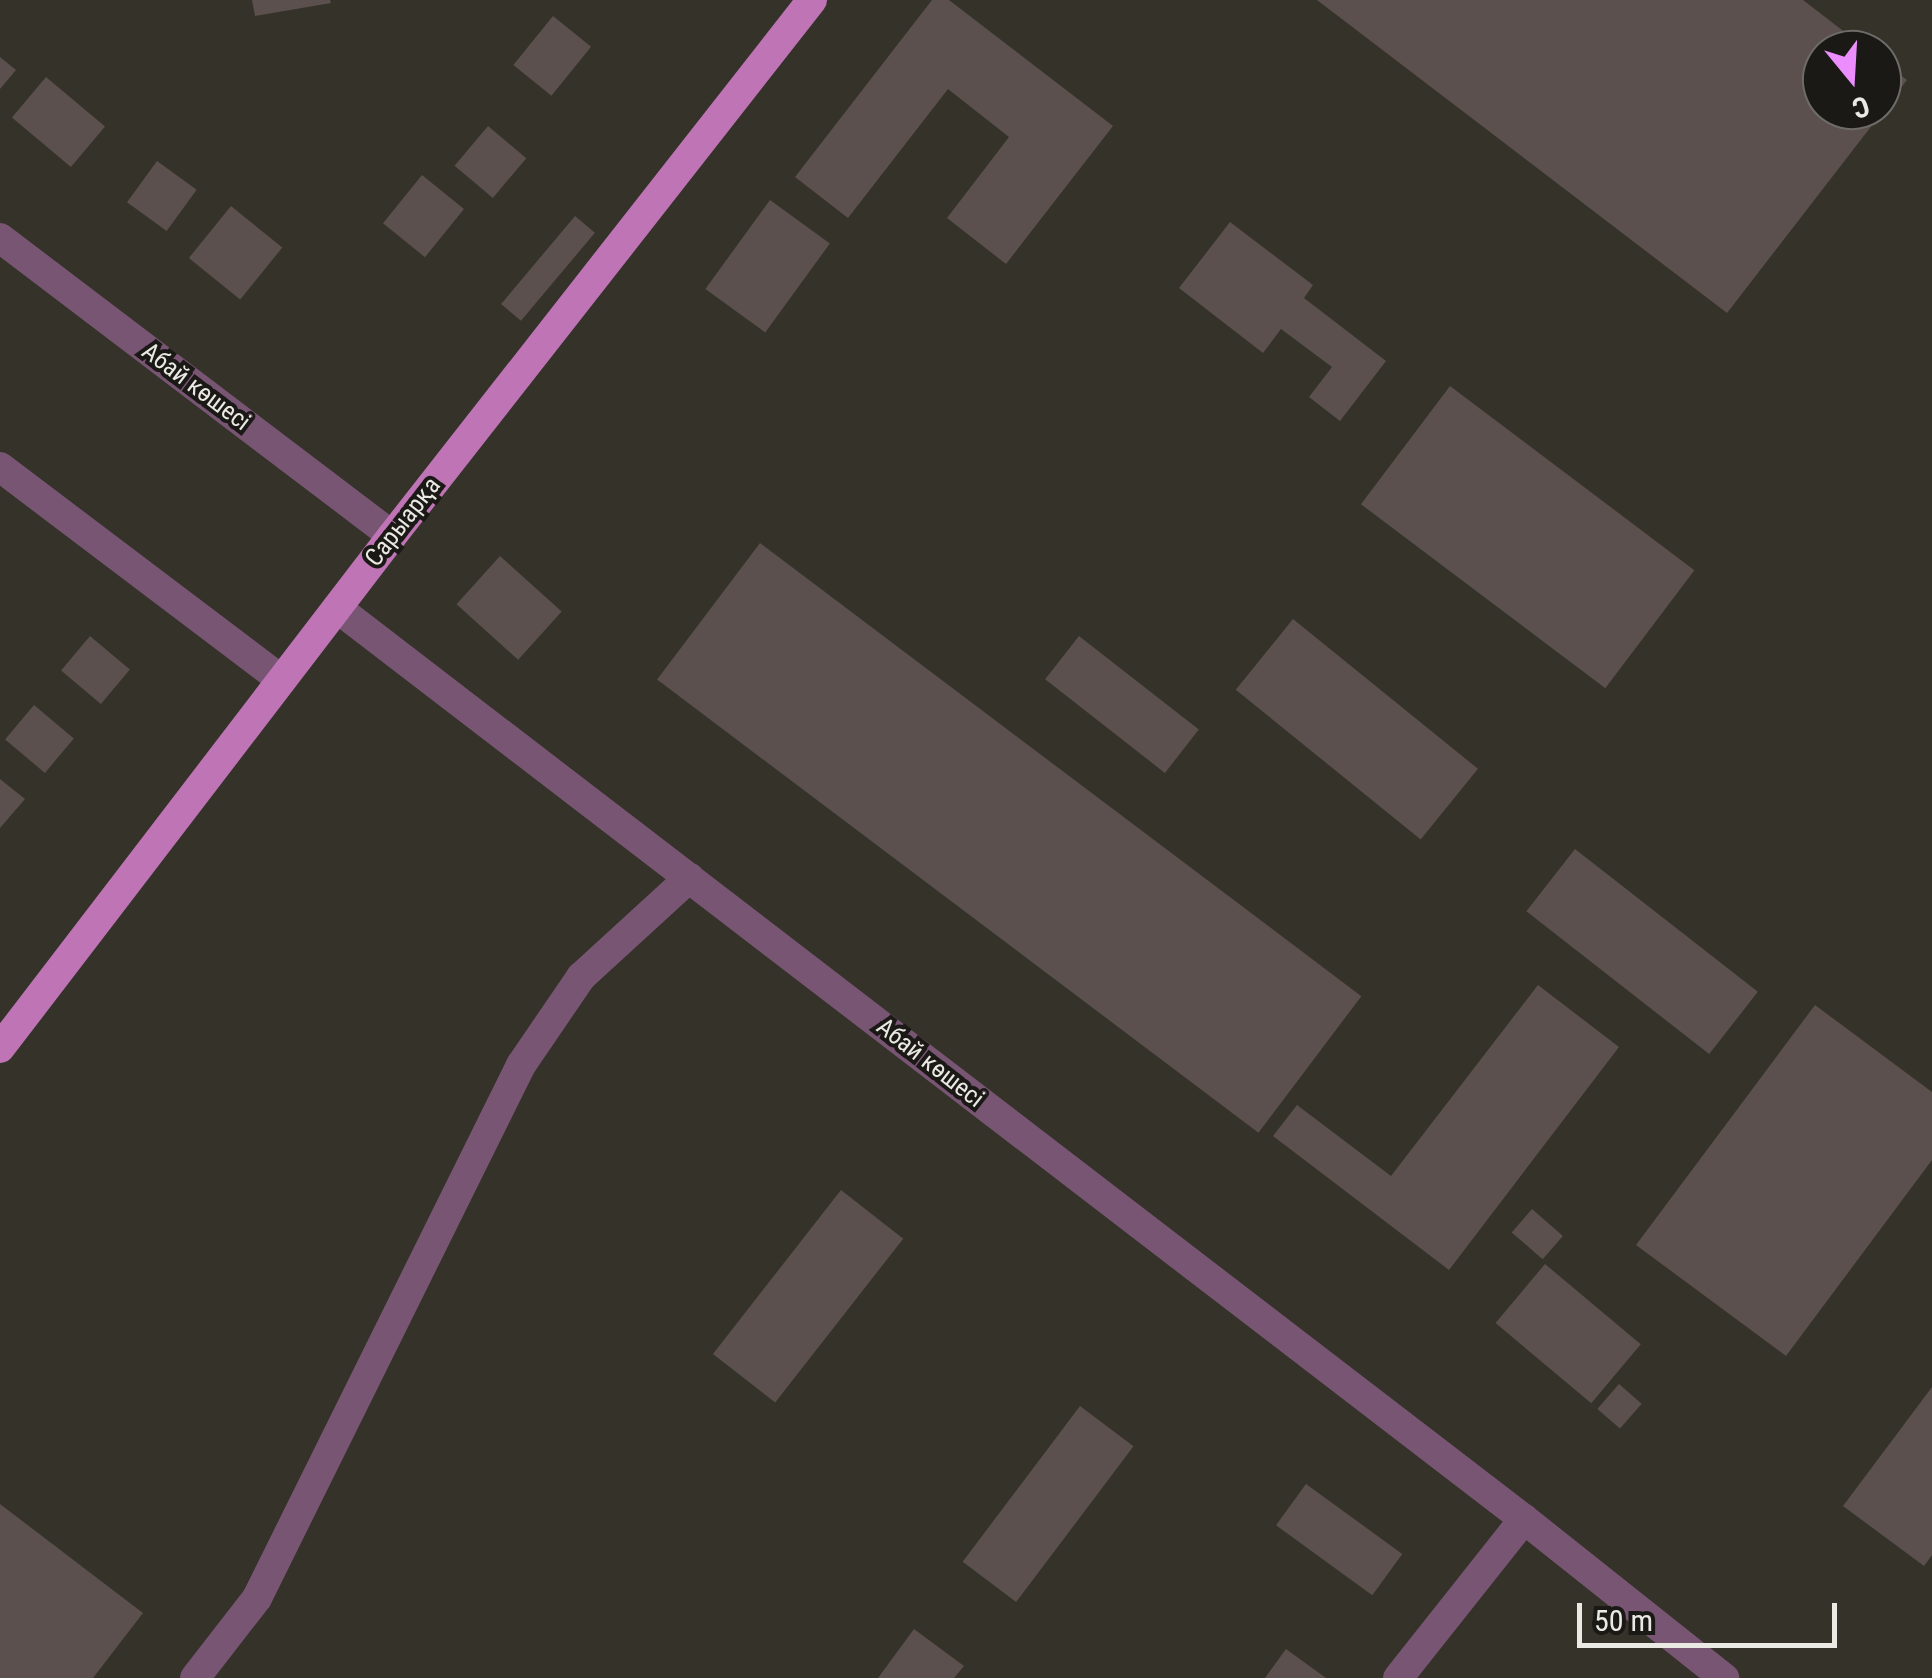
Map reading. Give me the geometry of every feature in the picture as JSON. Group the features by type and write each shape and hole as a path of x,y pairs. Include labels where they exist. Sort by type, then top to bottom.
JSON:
{"main road":[{"name":"Сарыарқа","path":"0,1048 392,536 812,0"}],"street":[{"name":"Абай көшесі","path":"0,238 392,536"},
{"path":"0,467 282,680"},
{"name":"Абай көшесі","path":"337,608 1524,1519 1724,1678"},
{"path":"195,1678 257,1598 521,1066 581,977 689,878"},
{"path":"1398,1678 1524,1519"}],"building":[{"path":"252,0 330,0 331,3 255,16"},
{"path":"932,0 949,0 1113,126 1006,264 947,218 1009,137 948,89 848,218 795,177"},
{"path":"1317,0 1803,0 1842,30 1802,30 1802,130 1868,130 1727,313"},
{"path":"553,16 591,47 551,96 513,65"},
{"path":"0,57 16,70 0,89"},
{"path":"46,77 105,126 71,167 12,118"},
{"path":"488,126 526,158 493,198 455,166"},
{"path":"157,161 197,190 167,231 127,202"},
{"path":"422,175 464,209 425,257 383,223"},
{"path":"770,200 830,243 765,332 705,289"},
{"path":"231,206 282,248 240,300 189,258"},
{"path":"575,216 595,233 521,321 501,304"},
{"path":"1230,222 1313,285 1304,298 1386,361 1340,421 1309,397 1332,367 1281,329 1263,353 1179,288"},
{"path":"1450,386 1694,570 1605,688 1361,504"},
{"path":"760,543 1361,996 1258,1133 657,680"},
{"path":"500,556 562,612 518,660 457,604"},
{"path":"1293,619 1478,769 1421,839 1236,690"},
{"path":"90,636 130,669 101,704 61,670"},
{"path":"1079,636 1199,730 1165,773 1045,679"},
{"path":"34,705 74,738 45,773 5,739"},
{"path":"0,779 25,799 0,828"},
{"path":"1575,849 1758,992 1709,1054 1526,911"},
{"path":"1538,985 1619,1047 1449,1270 1273,1136 1297,1105 1391,1176"},
{"path":"1815,1005 1932,1092 1932,1160 1786,1356 1636,1245"},
{"path":"841,1190 903,1239 775,1403 713,1354"},
{"path":"1532,1209 1563,1236 1543,1259 1512,1232"},
{"path":"1545,1264 1641,1344 1591,1403 1496,1323"},
{"path":"1619,1384 1642,1404 1620,1429 1597,1409"},
{"path":"1932,1387 1932,1555 1924,1566 1843,1506"},
{"path":"1080,1406 1134,1446 1016,1602 963,1562"},
{"path":"1306,1484 1402,1554 1372,1595 1276,1525"},
{"path":"0,1504 143,1613 93,1678 0,1678"},
{"path":"914,1629 964,1666 954,1678 878,1678"},
{"path":"1286,1649 1326,1678 1265,1678"}]}
